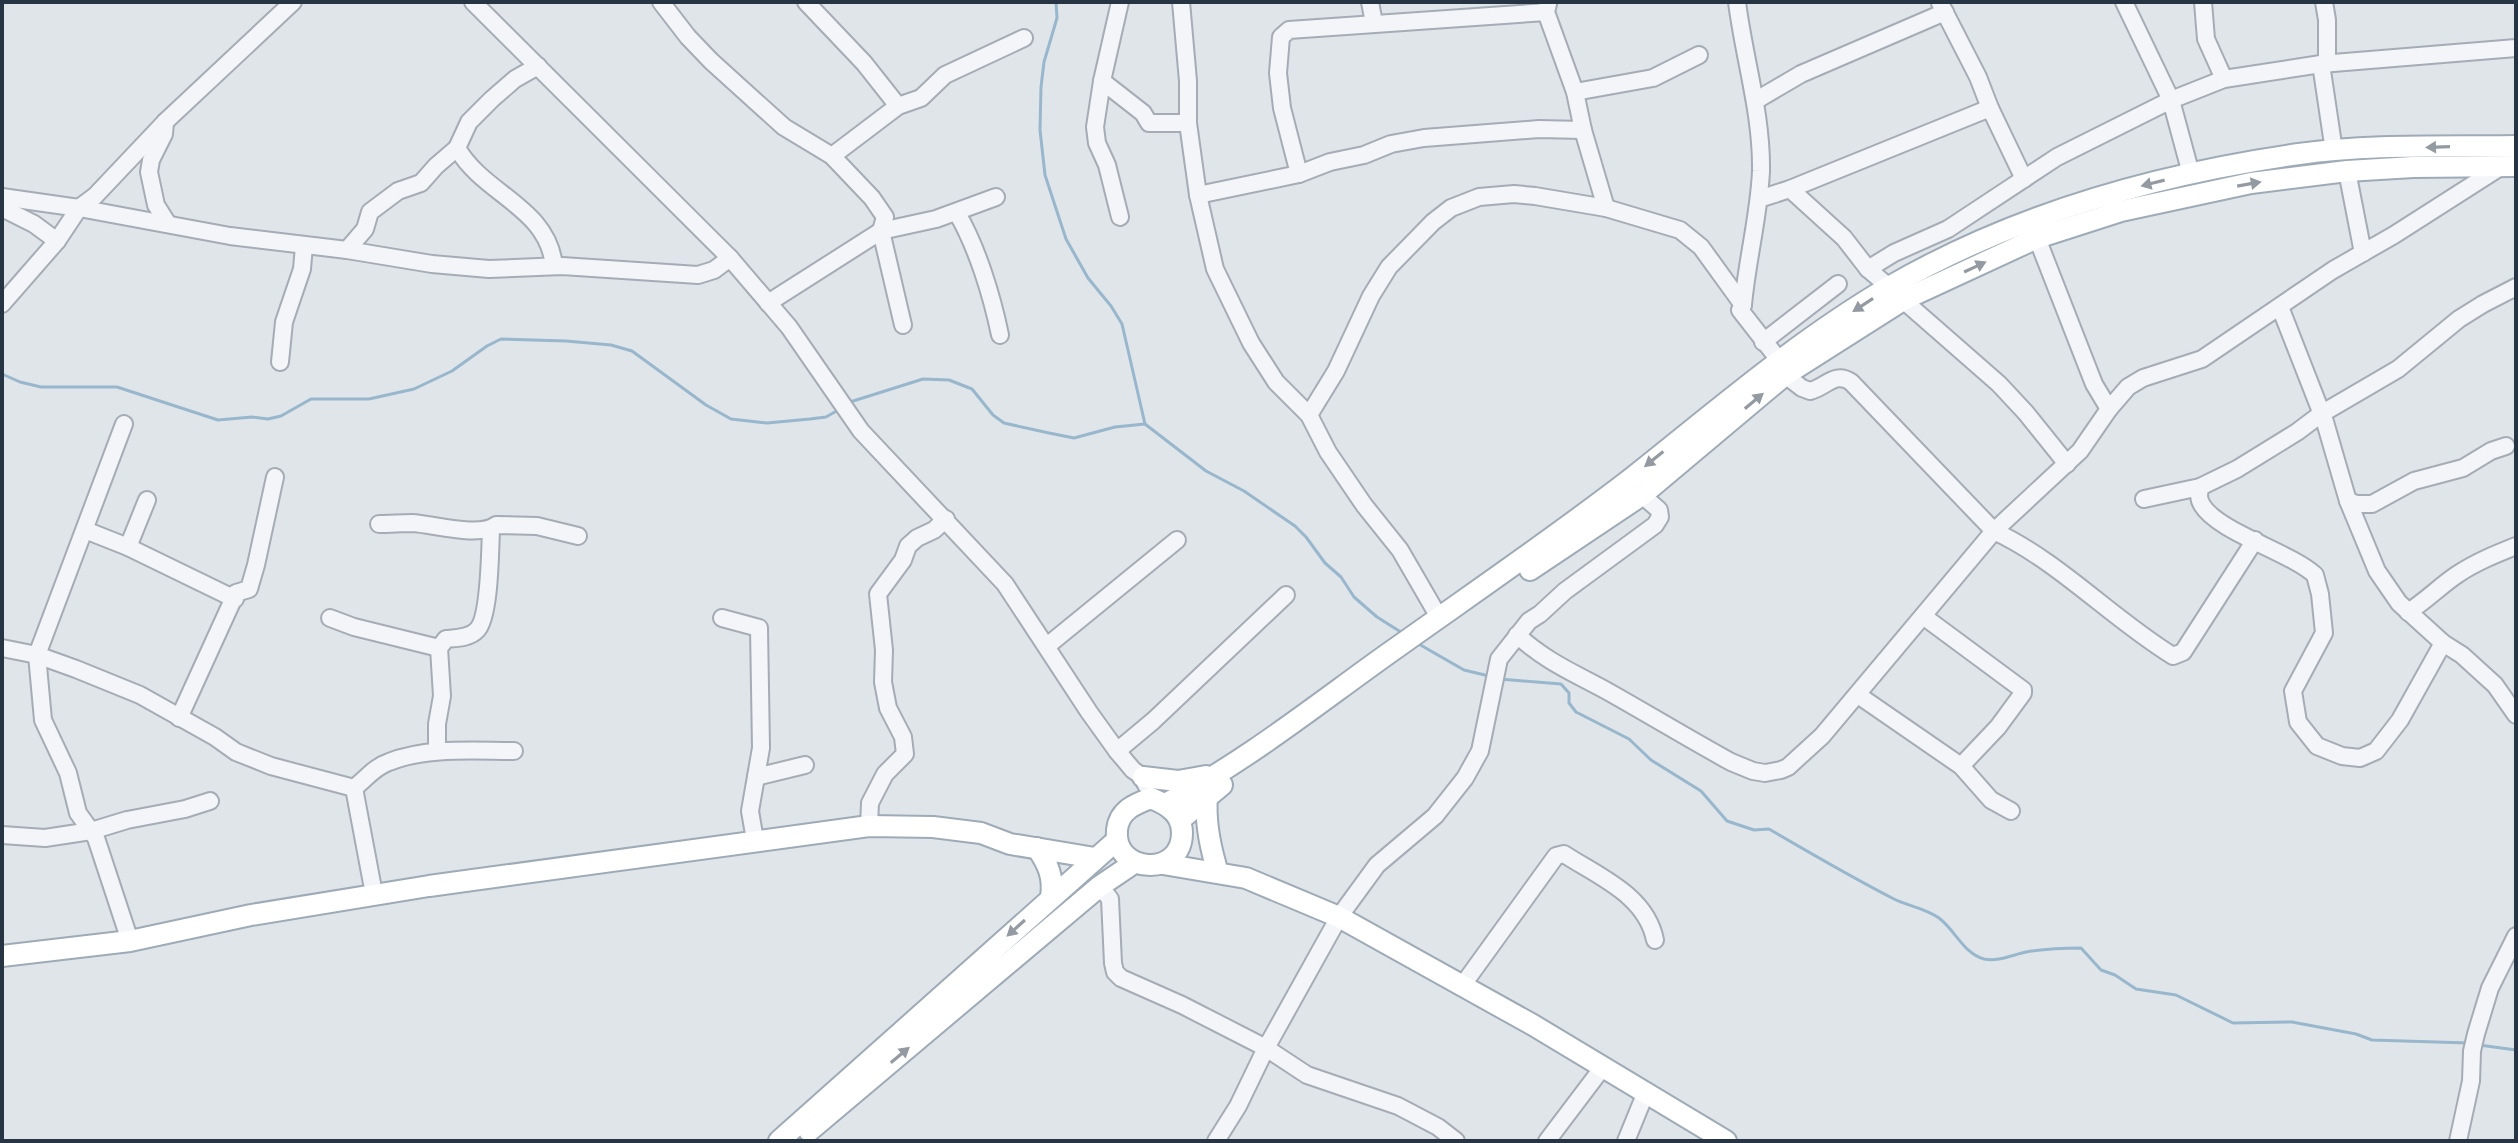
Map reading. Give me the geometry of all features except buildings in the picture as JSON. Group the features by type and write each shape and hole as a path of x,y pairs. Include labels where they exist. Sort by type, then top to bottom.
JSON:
{"main road":[{"path":"1180,820 1207,796 1625,482 1782,368 1896,294 2009,229 2071,207 2191,174 2300,154 2516,146"},
{"path":"1896,294 2037,238 2121,211 2251,183 2347,171 2509,166"},
{"path":"1440,622 1642,495 1782,368"},
{"path":"779,1141 1106,849 1122,815 1134,804 1158,801 1225,770 1400,651"},
{"path":"1143,777 1178,781 1225,770"},
{"path":"1207,796 1205,814 1217,870"},
{"path":"1158,801 1180,820 1181,842 1174,855 1163,864"},
{"path":"2,956 130,941 251,915 374,894 869,826 933,827 981,833 1010,844 1037,848 1106,849"},
{"path":"999,838 1015,834 1067,841 1123,853 1134,863 1148,866 1163,864 1217,870 1246,878 1339,917 1603,1067 1726,1141"},
{"path":"1181,842 1217,870"},
{"path":"1037,848 1049,867 1051,897"},
{"path":"797,1141 1102,885 1134,863"},
{"path":"1102,885 1217,870"}],"street":[{"path":"2,304 57,241 79,208 95,196 166,121 293,2"},
{"path":"473,2 730,258 789,327 861,431 1005,584 1089,712 1117,751 1143,777 1158,801"},
{"path":"661,2 696,45 784,127 832,156 879,206 885,217 881,231 903,325"},
{"path":"806,2 864,63 898,106"},
{"path":"1120,2 1095,127 1120,217"},
{"path":"1181,2 1188,81 1188,123 1198,195 1215,269 1251,343 1276,382 1309,415 1328,452 1400,550 1440,622"},
{"path":"1370,2 1374,23"},
{"path":"1737,2 1760,143 1759,199 1740,310 1782,368 1810,391 1838,377 1851,382 1994,531 2053,567 2154,645 2173,656 2183,652 2255,540"},
{"path":"2124,2 2171,100 2191,174"},
{"path":"2203,2 2206,39 2224,79"},
{"path":"2324,2 2324,64 2334,151"},
{"path":"1299,174 1282,108 1278,73 1281,37 1289,30 1548,7 1606,208"},
{"path":"1755,101 1801,74 1942,7 2024,179"},
{"path":"832,156 898,106 921,98 945,75 1024,38"},
{"path":"1868,269 1894,253 1948,229 2057,157 2171,100 2224,79 2324,64 2516,48"},
{"path":"1575,92 1653,78 1699,55"},
{"path":"347,250 365,229 370,212 398,191 421,183 457,148 469,122 533,62"},
{"path":"1102,81 1143,113 1149,123 1188,123"},
{"path":"1759,199 1990,108"},
{"path":"166,121 149,172 156,205 168,224"},
{"path":"1198,195 1299,174 1391,144 1424,138 1539,129 1583,130"},
{"path":"457,148 474,170 534,219 549,242 554,266"},
{"path":"1517,635 1565,671 1604,689 1731,762 1765,773 1788,767 1822,736 1858,695 1994,531 2067,464 2128,387 2143,378 2202,359 2333,270 2509,166"},
{"path":"2347,171 2363,253"},
{"path":"1790,189 1844,238 1868,269 1999,384 2067,464"},
{"path":"1309,415 1336,371 1371,296 1389,267 1414,238 1451,208 1479,197 1514,194 1606,208 1680,230 1701,247 1743,305"},
{"path":"2,197 304,246 489,269 554,266 698,275 714,270 730,258"},
{"path":"768,303 881,231 957,213 996,197"},
{"path":"2,208 34,224 57,241"},
{"path":"957,213 970,235 996,313 1000,335"},
{"path":"2037,238 2094,384 2109,409"},
{"path":"280,362 284,322 302,269 304,246"},
{"path":"1763,342 1838,284"},
{"path":"2144,499 2200,487 2237,469 2321,414 2398,369 2459,319 2516,287"},
{"path":"2280,307 2321,414 2348,501 2377,571 2399,603 2495,685 2516,715"},
{"path":"124,424 37,655 43,720 68,773 78,813 103,855 130,941"},
{"path":"2348,501 2372,504 2423,477 2463,468 2506,446"},
{"path":"179,718 236,593 249,589 275,477"},
{"path":"2200,487 2198,496 2207,512 2220,522 2313,572 2324,617 2324,633 2293,691 2298,722 2317,746 2342,756 2360,758 2376,751 2400,720 2443,643"},
{"path":"1216,1141 1238,1106 1266,1048 1339,917 1377,865 1435,816 1465,778 1480,751 1499,659 1529,621 1655,525 1660,517 1659,510 1642,495"},
{"path":"128,547 147,500"},
{"path":"869,826 870,803 885,774 905,754 903,737 888,708 883,682 884,650 878,594 903,560 908,546 946,519"},
{"path":"379,524 415,523 437,528 491,529 496,525 537,526 578,536"},
{"path":"437,751 437,724 442,696 439,648 446,639 476,632 482,621 487,606 491,529"},
{"path":"85,530 128,547 235,599"},
{"path":"1047,646 1177,540"},
{"path":"2408,612 2425,602 2456,575 2516,546"},
{"path":"1117,751 1286,595"},
{"path":"1923,616 2023,690 1998,727 1961,766"},
{"path":"330,618 439,648"},
{"path":"722,618 759,628 761,748 750,811 755,840"},
{"path":"2,648 37,655 140,695 236,752 271,766 354,788"},
{"path":"1858,695 1961,766 1991,800 2011,811"},
{"path":"354,788 389,761 437,751 514,751"},
{"path":"756,777 805,765"},
{"path":"354,788 374,894"},
{"path":"2,835 45,838 91,831 210,801"},
{"path":"1462,986 1560,854 1615,884 1645,913 1653,927 1655,940"},
{"path":"1102,885 1110,899 1113,963 1115,972 1121,978 1266,1048 1307,1075 1398,1106 1438,1127 1456,1141"},
{"path":"2458,1141 2471,1081 2474,1042 2497,969 2516,936"},
{"path":"1547,1141 1603,1067"},
{"path":"1626,1141 1646,1092"}],"waterway":[{"path":"1056,2 1057,18 1044,62 1041,87 1040,130 1045,175 1066,239 1088,278 1122,324 1145,424"},
{"path":"2,374 41,387 117,387 218,420 268,419 281,416 311,399 369,399 414,389 452,371 501,339 566,341 611,345 632,351 706,405 731,419 767,423 826,417 840,409"},
{"path":"850,402 923,379 949,380 972,389 993,415 1004,423 1074,438 1115,427 1145,424 1206,471 1244,491 1295,526 1325,563 1341,577 1354,597 1404,634"},
{"path":"1417,643 1464,670 1489,676"},
{"path":"1500,679 1561,684 1569,693 1569,703 1576,712 1629,739 1651,760 1701,791 1727,821 1754,830 1769,829 1846,874 1934,915 1965,947 1984,959 2000,959 2040,950 2081,948 2101,970 2136,989 2176,995 2233,1023 2292,1022 2372,1040 2468,1043"},
{"path":"2479,1045 2516,1050"}]}
